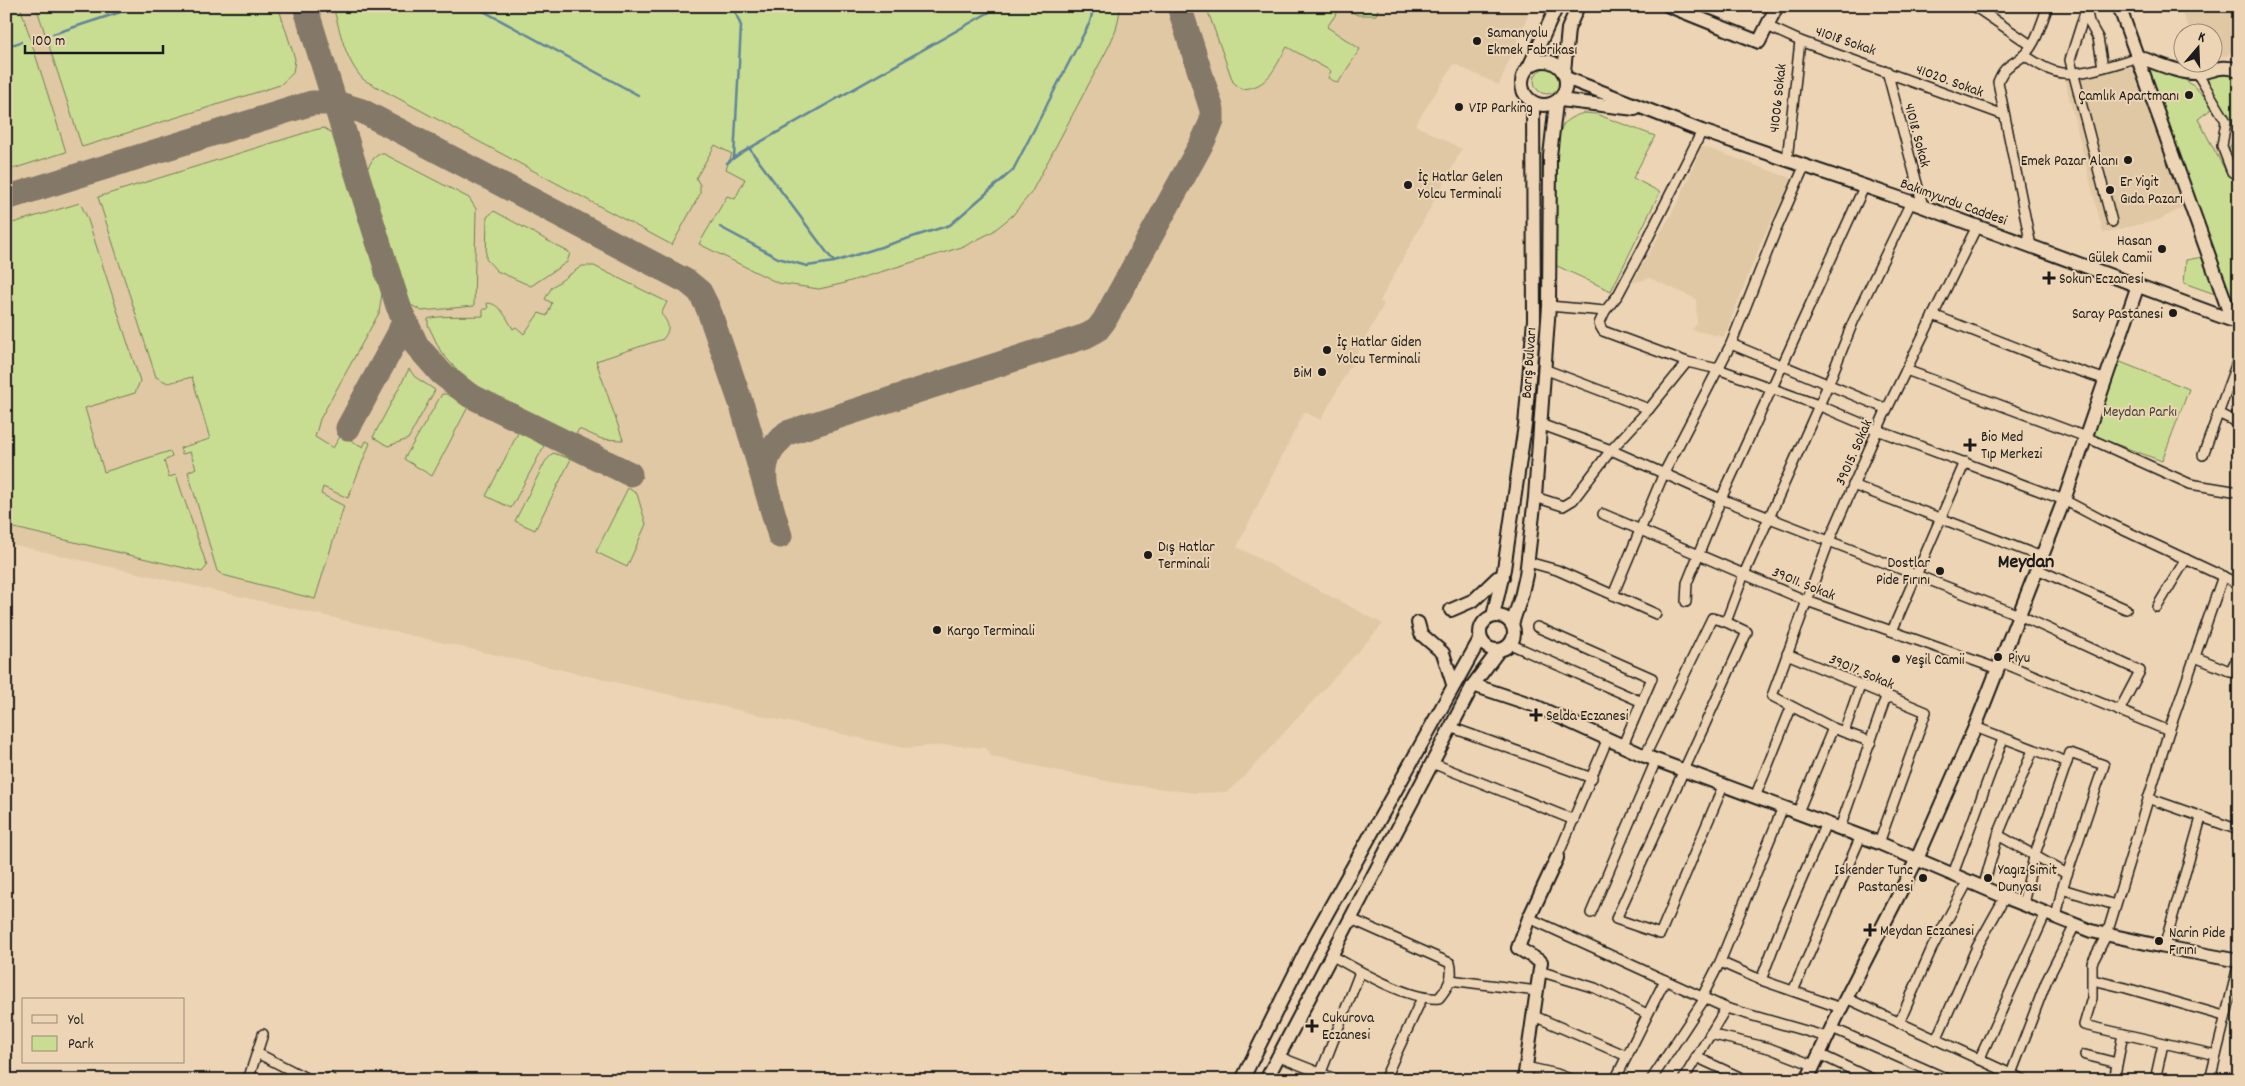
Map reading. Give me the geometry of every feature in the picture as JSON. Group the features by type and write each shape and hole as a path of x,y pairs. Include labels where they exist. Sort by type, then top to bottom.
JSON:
{"main road":[{"name":"Barış Bulvarı","path":"1493,616 1503,577 1525,425 1534,320 1533,103 1524,94 1522,83 1524,73 1529,67 1558,6"},
{"name":"Barış Bulvarı","path":"1512,624 1522,597 1535,496 1549,306 1550,156 1558,101 1567,86 1565,75 1568,30 1578,6"},
{"path":"1669,6 1684,9 1759,42 1777,6"},
{"path":"2119,6 2139,57 2158,117 2235,322"},
{"path":"2139,57 2197,73 2227,67 2239,70"},
{"path":"1529,67 1534,63 1547,61 1560,66 1565,75"},
{"name":"Bakımyurdu Caddesi","path":"1565,75 1702,131 1923,206 2235,322"},
{"path":"1533,103 1544,106 1558,101"},
{"name":"Bakımyurdu Caddesi","path":"1558,101 1657,112"},
{"path":"1807,1080 1843,1003 1918,859 1975,727 2064,500 2138,285"},
{"path":"1451,610 1474,600 1497,578 1503,577"},
{"path":"1266,1080 1473,685 1505,647 1514,635 1512,624 1504,617 1493,616 1482,624 1479,632 1480,639 1488,648 1505,647"},
{"path":"1418,623 1421,634 1443,654 1453,684"},
{"path":"1242,1080 1308,949 1414,759 1453,684 1480,639"},
{"path":"1473,685 1533,705 1651,758 1879,843 2074,925 2164,947 2239,962"},
{"path":"1525,1074 1541,962 1518,948 1528,918 1557,858"}],"street":[{"path":"1974,6 2032,45"},
{"path":"2031,246 1998,82 2003,71 2024,55 2032,45 2048,6"},
{"path":"2087,7 2090,22 2098,38 2103,67"},
{"path":"2087,7 2070,60 2112,222"},
{"name":"41018 Sokak","path":"1767,26 1800,41 1887,71"},
{"name":"41006 Sokak","path":"1787,160 1800,41"},
{"path":"2024,55 2039,65 2061,73 2073,73 2103,67 2139,57"},
{"name":"41020. Sokak","path":"1887,71 2004,115"},
{"name":"41018. Sokak","path":"1887,71 1923,206"},
{"path":"2197,73 2226,121 2222,146 2232,172 2239,175"},
{"path":"1702,131 1618,294 1605,312 1600,324 1603,331 1687,362 1718,369 1818,405 1877,430 2064,500 2100,519 2239,584"},
{"path":"1613,596 1664,473 1731,344 1776,230 1804,166"},
{"path":"1686,602 1687,584 1721,499 1770,388 1864,187"},
{"path":"1726,622 1744,574 1828,385 1853,322 1910,202"},
{"name":"39015. Sokak","path":"1791,708 1772,696 1828,541 1877,430 1977,226"},
{"path":"1549,306 1605,312"},
{"path":"1933,315 2104,380"},
{"path":"1731,344 1887,409"},
{"path":"2203,455 2239,357"},
{"path":"1535,496 1564,506 1573,500 1611,450 1649,409 1687,362"},
{"path":"1544,369 1649,409"},
{"path":"1906,370 2086,437 2190,484 2239,492"},
{"path":"2218,413 2239,423"},
{"path":"1540,424 1611,450 1721,499 1916,577 2019,615 2140,671 2119,711"},
{"path":"1892,631 1965,462"},
{"path":"1853,486 1941,519 2040,563 2126,609"},
{"name":"39011. Sokak","path":"1603,514 1807,601 1892,631 1999,665 2169,731"},
{"path":"2158,607 2186,559"},
{"path":"1528,562 1557,570 1656,614"},
{"path":"2216,1055 2084,1025 2092,998 2092,963 2108,934 2115,905 2169,731 2223,576"},
{"path":"1591,912 1651,758 1712,618 1747,632 1616,919 1660,934 1724,784"},
{"path":"1537,627 1652,678 1623,745"},
{"path":"1505,647 1642,702"},
{"name":"39017. Sokak","path":"1787,654 1886,697 1926,712 1879,843"},
{"path":"2195,657 2235,673 2239,654"},
{"path":"1844,732 1860,686"},
{"path":"1840,828 1886,697"},
{"path":"1755,797 1791,708 1833,728 1871,742"},
{"path":"1450,727 1592,778"},
{"path":"1975,727 2067,762"},
{"path":"1798,812 1833,728"},
{"path":"1557,858 1608,738"},
{"path":"1953,874 2003,739"},
{"path":"1983,888 1998,835 2033,750"},
{"path":"1978,1060 2051,916 2104,764 2070,753 2034,857 2023,904"},
{"path":"1432,763 1574,820"},
{"path":"2148,798 2239,830"},
{"path":"1651,1080 1704,997 1783,807"},
{"path":"2164,947 2201,818"},
{"path":"1761,980 1782,925 1826,823"},
{"path":"1998,835 2067,874"},
{"path":"1793,991 1861,836"},
{"path":"1899,1023 1932,948 1968,881"},
{"path":"2062,889 2115,905"},
{"path":"1936,1040 1977,947 2005,897"},
{"path":"1528,918 1726,1008 1829,1032 1950,1080"},
{"path":"1332,955 1360,972 1422,998 1439,998 1450,980 1453,971 1450,963 1351,919"},
{"path":"2011,1074 2046,982 2074,925"},
{"path":"1720,962 1761,980 1793,991 1843,1003 1899,1023 2024,1080"},
{"path":"2210,1080 2224,1016 2239,962"},
{"path":"1539,971 1595,988 1647,1014"},
{"path":"1319,1077 1360,972"},
{"path":"1450,980 1537,991"},
{"path":"1615,1080 1665,980"},
{"path":"2093,980 2224,1016"},
{"path":"1384,1080 1422,998"},
{"path":"1683,1080 1726,1008"},
{"path":"1534,1016 1628,1056"},
{"path":"248,1080 263,1034"},
{"path":"1710,1034 1816,1060 1874,1080"},
{"path":"2114,1080 2123,1034"},
{"path":"2155,1080 2163,1044"},
{"path":"257,1053 310,1080"},
{"path":"2085,1055 2117,1063"},
{"path":"1277,1056 1319,1077 1338,1080"},
{"path":"1696,1057 1746,1080"},
{"path":"1525,1074 1573,1080"}],"shaded area":[{"path":"6,6 1532,6 1499,85 1454,64 1415,125 1462,149 1380,301 1384,304 1321,420 1304,412 1237,547 1383,624 1243,778 1227,792 1196,793 1116,783 992,757 986,748 948,745 903,748 6,543"},
{"path":"2178,6 2239,6 2239,47 2226,56 2222,56 2222,22 2186,22"},
{"name":"Emek Pazar Alanı","path":"2135,66 2186,206 2159,220 2103,233 2064,77"},
{"path":"1702,146 1793,179 1763,238 1724,337 1692,330 1697,323 1696,299 1650,278 1632,283 1679,200"}],"green space":[{"path":"6,6 20,6 66,152 6,171"},
{"path":"36,6 278,6 295,59 293,73 280,85 82,147"},
{"path":"333,6 1121,6 1116,30 1109,46 1031,193 1012,216 992,232 965,246 819,289 778,283 699,244 727,196 735,199 745,179 726,169 732,154 715,145 696,178 700,185 700,194 672,245 364,80 357,72 348,55"},
{"path":"1206,6 1379,6 1376,15 1358,15 1341,7 1327,27 1360,49 1338,83 1328,78 1331,71 1287,47 1270,76 1258,85 1241,89 1233,82"},
{"path":"2146,61 2184,79 2214,107 2198,119 2226,172 2239,180 2239,303 2234,301 2227,289"},
{"path":"1547,68 1556,72 1560,81 1556,90 1547,94 1538,90 1534,81 1538,72"},
{"path":"2239,74 2239,165 2229,149 2237,132 2200,75"},
{"path":"1584,113 1596,114 1655,136 1633,178 1660,192 1611,291 1555,265 1557,143 1562,126 1572,117"},
{"path":"324,128 332,133 374,267 376,280 381,282 382,293 379,313 320,419 315,437 333,448 341,435 363,447 366,441 370,443 348,498 323,487 321,494 344,506 315,599 223,575 217,571 188,472 196,468 190,452 182,454 180,448 210,439 192,377 168,383 156,377 98,197"},
{"path":"379,154 384,154 469,198 476,209 474,306 422,311 411,305 367,169 373,159"},
{"path":"80,203 87,217 140,381 135,393 85,408 104,472 170,451 172,457 164,461 169,477 176,475 207,566 202,572 6,526 6,225"},
{"path":"494,211 570,253 567,262 531,286 497,271 486,259 487,217"},
{"path":"2203,257 2215,294 2184,283 2186,260"},
{"path":"582,266 594,266 667,302 661,314 668,326 663,339 596,361 623,440 602,439 579,429 573,439 466,380 441,352 428,325 428,319 433,318 483,316 483,309 488,309 487,303 496,306 506,316 513,329 516,327 524,334 539,313 547,316 552,303 545,299 552,287"},
{"name":"Meydan Parkı","path":"2115,360 2189,389 2162,461 2091,435"},
{"path":"409,369 415,377 435,390 408,439 388,446 373,437"},
{"path":"442,394 446,394 469,405 432,476 404,459"},
{"path":"519,431 544,446 511,508 486,496"},
{"path":"553,453 571,459 535,530 515,521 545,462"},
{"path":"628,488 637,494 646,524 627,567 596,552"}],"waterway":[{"path":"53,34 139,6"},
{"path":"474,6 638,95"},
{"path":"733,6 741,26 734,158"},
{"path":"727,163 741,153 1000,6"},
{"path":"834,262 950,225 1013,170 1090,22 1094,6"},
{"path":"6,47 21,42"},
{"path":"720,227 778,258 807,266 834,262 749,148"}],"taxiway":[{"path":"305,6 398,306 417,346 441,373 469,395 630,474"},
{"path":"765,481 765,467 769,454 787,433 1086,336 1097,330 1104,321 1203,141 1212,121 1212,110 1179,6"},
{"path":"6,198 312,103 336,103 362,111 688,282 700,292 708,308 743,409 780,536"},
{"path":"348,428 399,334 404,320"}],"place":[{"name":"Samanyolu Ekmek Fabrikası","path":"1477,41"},
{"name":"Çamlık Apartmanı","path":"2189,95"},
{"name":"VIP Parking","path":"1459,107"},
{"name":"Emek Pazar Alanı","path":"2128,160"},
{"name":"İç Hatlar Gelen Yolcu Terminali","path":"1408,185"},
{"name":"Er Yigit Gıda Pazarı","path":"2110,190"},
{"name":"Hasan Gülek Camii","path":"2162,249"},
{"name":"Sokun Eczanesi","path":"2049,278"},
{"name":"Saray Pastanesi","path":"2173,313"},
{"name":"İç Hatlar Giden Yolcu Terminali","path":"1327,350"},
{"name":"BiM","path":"1322,372"},
{"name":"Bio Med Tıp Merkezi","path":"1970,445"},
{"name":"Dış Hatlar Terminali","path":"1148,555"},
{"name":"Dostlar Pide Fırını","path":"1940,571"},
{"name":"Kargo Terminali","path":"937,630"},
{"name":"Piyu","path":"1998,657"},
{"name":"Yeşil Camii","path":"1896,659"},
{"name":"Selda Eczanesi","path":"1536,715"},
{"name":"Iskender Tunc Pastanesi","path":"1923,878"},
{"name":"Yagız Simit Dunyası","path":"1988,878"},
{"name":"Meydan Eczanesi","path":"1870,930"},
{"name":"Narin Pide Fırını","path":"2159,941"},
{"name":"Cukurova Eczanesi","path":"1312,1026"}],"district":[{"name":"Meydan","path":"2026,560"}]}
